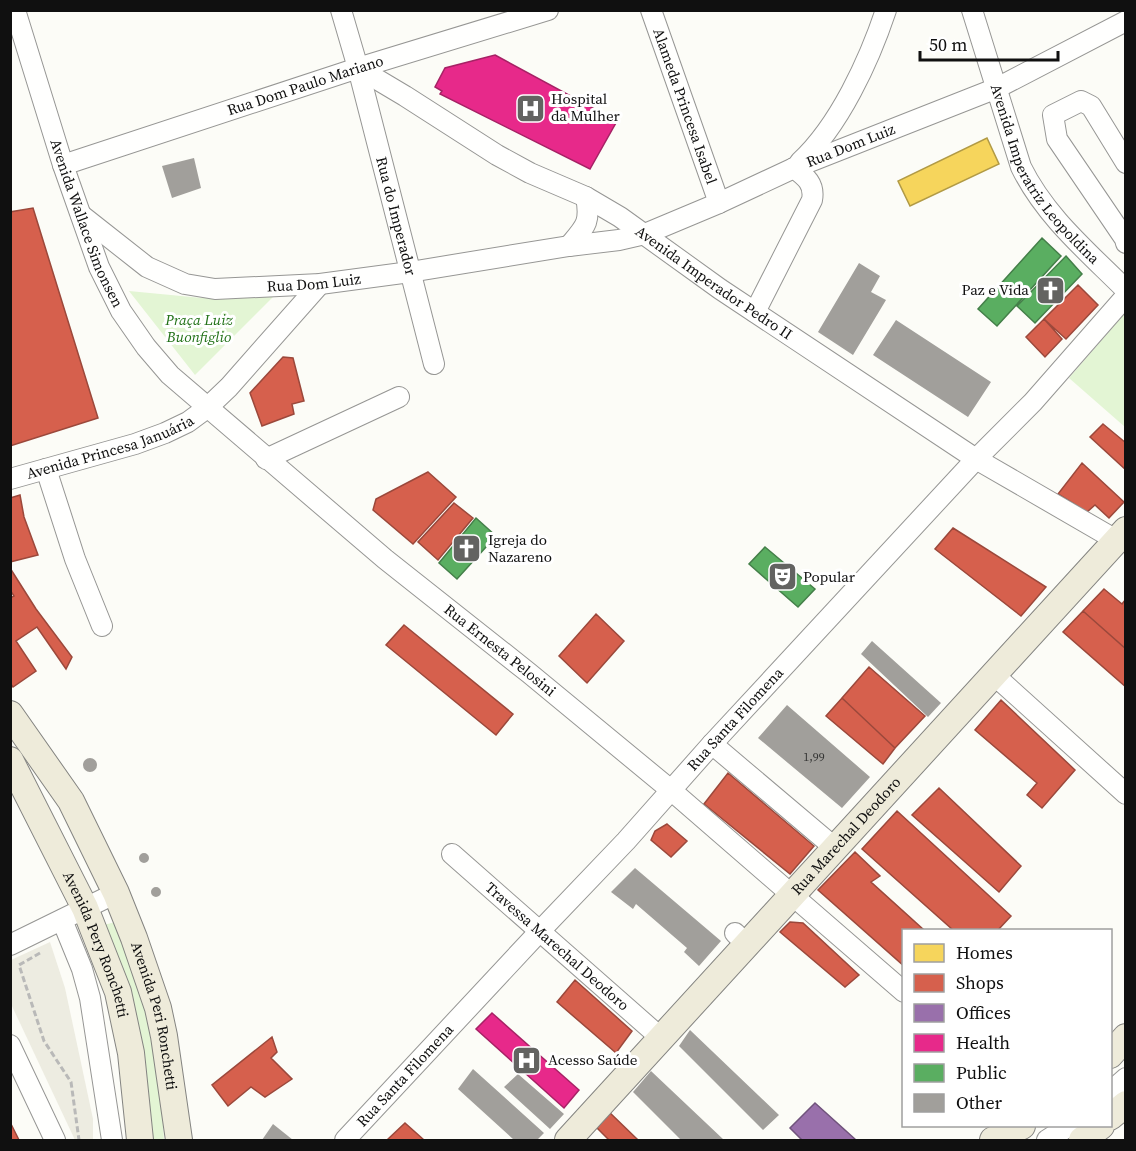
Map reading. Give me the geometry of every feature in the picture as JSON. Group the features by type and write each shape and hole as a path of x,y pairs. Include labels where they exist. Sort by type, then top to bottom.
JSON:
{"main road":[{"name":"Rua Marechal Deodoro","path":"568,1140 661,1038 740,939 790,895 1121,535"},
{"path":"10,714 71,801 116,893"},
{"name":"Avenida Pery Ronchetti","path":"10,760 68,917 112,975 125,1018 134,1072 140,1140"},
{"name":"Avenida Peri Ronchetti","path":"116,893 145,967 158,1008 179,1140"},
{"path":"1112,1053 1125,1037"},
{"path":"1112,1115 1125,1104"},
{"path":"993,1140 1018,1127"},
{"path":"1071,1132 1092,1127"}],"street":[{"name":"Avenida Wallace Simonsen","path":"15,10 80,214 99,267 120,311 146,348 170,375 207,408"},
{"path":"340,10 358,68"},
{"name":"Rua Dom Paulo Mariano","path":"63,165 358,68 548,10"},
{"name":"Alameda Princesa Isabel","path":"651,10 719,203"},
{"path":"755,312 812,200 813,188 810,182 794,168 824,136 844,104 886,10"},
{"name":"Avenida Imperatriz Leopoldina","path":"972,10 1021,167 1036,195 1048,211 1125,290"},
{"name":"Rua Dom Luiz","path":"80,214 147,267 185,284 224,289 320,284 619,240 645,234 794,168 996,88 1125,21"},
{"name":"Avenida Imperador Pedro II","path":"358,68 497,155 530,173 586,197 645,234 755,312 976,459 1121,535"},
{"name":"Rua do Imperador","path":"358,68 434,364"},
{"path":"372,122 387,103 405,96"},
{"path":"1125,163 1091,106 1081,101 1053,115 1058,139 1125,238 1125,243"},
{"path":"569,246 588,223 586,197"},
{"name":"Avenida Princesa Januária","path":"10,478 135,444 188,422 229,387 320,284"},
{"name":"Rua Santa Filomena","path":"345,1140 672,791 712,744 976,459 1033,402 1125,296"},
{"path":"266,459 399,397"},
{"name":"Rua Ernesta Pelosini","path":"207,408 385,559 672,791 902,991"},
{"path":"46,469 75,559 102,626"},
{"path":"993,674 1125,794"},
{"path":"712,744 834,848"},
{"name":"Travessa Marechal Deodoro","path":"452,854 661,1038"},
{"path":"10,945 116,893"},
{"path":"68,917 90,998 112,1140"},
{"path":"10,1045 55,1140"},
{"path":"1112,1090 1125,1078"},
{"path":"1047,1140 1071,1132"}],"path":[{"path":"68,917 57,944 19,965 44,1041 71,1082 79,1140"}],"green space":[{"name":"Praça Luiz Buonfiglio","path":"129,291 202,298 277,293 195,375"},
{"path":"1125,313 1125,427 1069,378"},
{"path":"116,922 149,1019 160,1076 164,1140 148,1140 103,925"}],"shaded area":[{"path":"50,942 65,988 93,1119 93,1140 75,1140 11,1004 11,960"}],"building: Homes":[{"path":"987,138 999,164 910,206 898,181"}],"building: Shops":[{"path":"33,208 98,418 10,446 10,212"},
{"path":"1078,285 1098,305 1066,339 1044,319"},
{"path":"1044,319 1062,339 1045,357 1026,337"},
{"path":"283,357 293,358 304,401 292,404 294,414 262,426 250,393"},
{"path":"1103,424 1126,443 1126,470 1090,437"},
{"path":"1082,463 1124,502 1109,518 1095,505 1087,512 1058,494"},
{"path":"428,472 456,497 413,544 373,510 376,499"},
{"path":"20,495 24,517 38,555 10,562 10,498"},
{"path":"454,503 473,518 438,560 418,542"},
{"path":"953,528 1046,587 1021,616 935,549"},
{"path":"10,568 36,609 72,657 66,669 37,627 16,641 36,671 13,687 10,683 10,598 14,596 10,590"},
{"path":"1104,589 1122,604 1126,599 1126,649 1083,611"},
{"path":"1083,611 1126,649 1126,687 1063,632"},
{"path":"596,614 624,641 587,683 559,656"},
{"path":"404,625 513,714 496,735 386,645"},
{"path":"869,667 925,716 895,748 842,698"},
{"path":"842,698 895,748 883,764 826,716"},
{"path":"1001,700 1075,770 1042,808 1027,795 1037,783 975,730"},
{"path":"728,773 814,846 790,874 704,804"},
{"path":"939,788 1021,866 999,892 912,815"},
{"path":"897,811 1011,916 999,929 952,929 862,849"},
{"path":"667,824 687,841 671,857 651,840 655,831"},
{"path":"855,852 880,876 871,882 923,929 902,929 902,964 818,890"},
{"path":"790,922 803,923 859,975 845,987 780,932"},
{"path":"575,980 632,1031 616,1053 557,1002"},
{"path":"272,1037 277,1052 271,1058 292,1079 265,1097 251,1087 228,1106 212,1085"},
{"path":"607,1110 638,1140 609,1140 595,1126"},
{"path":"10,1122 19,1140 10,1140"},
{"path":"405,1123 424,1140 387,1140"}],"building: Offices":[{"path":"815,1103 856,1140 802,1140 790,1128"}],"building: Health":[{"name":"Hospital da Mulher","path":"495,55 617,121 590,169 440,94 442,91 435,87 445,68"},
{"name":"Acesso Saúde","path":"492,1013 579,1090 564,1108 476,1029"}],"building: Public":[{"path":"1042,238 1061,256 997,326 978,309"},
{"name":"Paz e Vida","path":"1066,256 1082,274 1035,323 1017,306"},
{"name":"Igreja do Nazareno","path":"476,518 496,536 457,579 439,563"},
{"name":"Popular","path":"765,547 815,589 798,607 749,564"}],"building: Other":[{"path":"194,158 201,188 172,198 162,166"},
{"path":"859,263 880,276 871,292 886,300 853,355 818,332"},
{"path":"896,320 991,382 968,417 873,355"},
{"path":"872,641 941,703 928,717 861,654"},
{"path":"787,705 870,777 842,808 758,738"},
{"path":"90,758 95,760 97,765 95,770 90,772 85,770 83,765 85,760"},
{"path":"144,853 149,858 144,863 139,858"},
{"path":"635,868 721,941 699,966 684,952 687,948 636,904 633,909 611,892"},
{"path":"156,887 161,892 156,897 151,892"},
{"path":"690,1030 779,1115 763,1130 679,1046"},
{"path":"473,1069 544,1133 537,1140 514,1140 458,1089"},
{"path":"651,1071 724,1140 681,1140 633,1092"},
{"path":"518,1074 564,1114 550,1129 504,1087"},
{"path":"273,1124 293,1140 262,1140"}],"place":[{"name":"Hospital da Mulher","path":"530,108"},
{"name":"Paz e Vida","path":"1050,290"},
{"name":"Igreja do Nazareno","path":"467,549"},
{"name":"Popular","path":"782,577"},
{"name":"Acesso Saúde","path":"527,1060"}]}
